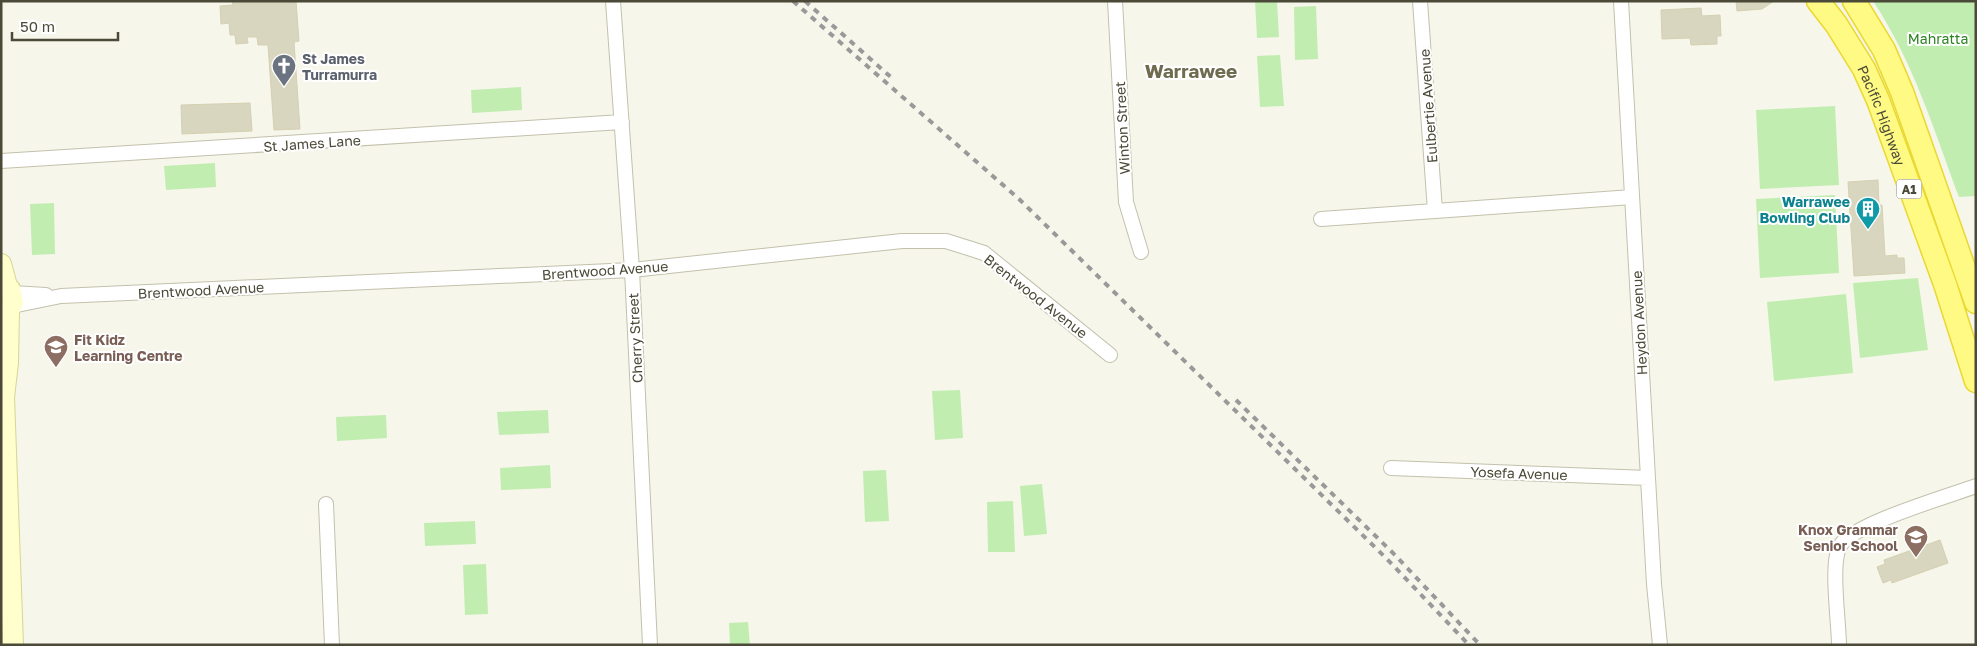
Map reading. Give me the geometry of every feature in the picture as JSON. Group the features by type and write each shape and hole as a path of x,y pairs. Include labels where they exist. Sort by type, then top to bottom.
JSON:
{"highway":[{"name":"Pacific Highway","path":"1818,1 1836,24 1864,69 1878,100 1945,284 1976,381"},
{"name":"Pacific Highway","path":"1854,1 1884,50 1902,92 1976,302"}],"main road":[{"path":"1,264 7,299 8,363 3,391 13,645"}],"street":[{"name":"Cherry Street","path":"613,1 632,270 650,645"},
{"name":"Winton Street","path":"1115,1 1126,202 1141,252"},
{"name":"Eulbertie Avenue","path":"1420,1 1435,211"},
{"name":"Heydon Avenue","path":"1621,1 1654,584 1660,645"},
{"name":"St James Lane","path":"1,161 622,122"},
{"path":"1321,219 1632,197"},
{"name":"Brentwood Avenue","path":"7,299 632,270 902,240 946,241 984,253 1110,355"},
{"name":"Yosefa Avenue","path":"1391,468 1648,478"},
{"path":"1840,645 1836,572 1836,557 1840,545 1871,524 1976,486"},
{"path":"326,504 332,645"}],"green space":[{"path":"1255,1 1277,1 1279,37 1257,38"},
{"name":"Mahratta","path":"1873,1 1976,1 1976,196 1959,197 1922,96 1900,48"},
{"path":"1316,6 1318,59 1295,60 1294,7"},
{"path":"1280,55 1284,106 1260,107 1257,56"},
{"path":"521,87 522,110 472,113 471,90"},
{"path":"1835,106 1839,185 1760,189 1756,110"},
{"path":"215,163 216,187 166,190 164,166"},
{"path":"1835,195 1839,273 1760,278 1756,199"},
{"path":"54,203 55,254 32,255 30,204"},
{"path":"1918,278 1928,350 1860,358 1853,283"},
{"path":"1846,294 1853,373 1774,381 1767,302"},
{"path":"960,390 963,438 935,440 932,391"},
{"path":"548,410 549,433 499,435 497,412"},
{"path":"386,415 387,438 337,441 336,417"},
{"path":"550,465 551,488 501,490 500,468"},
{"path":"886,470 889,521 865,522 863,471"},
{"path":"1042,484 1047,534 1024,536 1020,486"},
{"path":"1013,501 1015,552 988,552 987,502"},
{"path":"475,521 476,544 425,546 424,523"},
{"path":"486,564 488,614 465,615 463,565"},
{"path":"748,622 750,645 730,645 729,623"}],"building":[{"name":"St James Turramurra","path":"232,1 296,1 299,41 294,42 300,129 274,130 268,45 258,45 257,37 247,37 248,43 236,44 235,35 230,35 229,23 221,24 220,6 233,5"},
{"path":"1736,1 1774,1 1762,9 1737,11"},
{"path":"1701,8 1702,16 1720,15 1721,36 1717,36 1717,44 1691,45 1690,38 1662,39 1661,10"},
{"path":"250,103 252,131 182,134 181,105"},
{"name":"Warrawee Bowling Club","path":"1878,180 1879,205 1882,205 1885,256 1897,255 1897,258 1904,258 1905,273 1854,276 1848,182"},
{"path":"1940,540 1948,563 1892,583 1891,580 1883,583 1877,567 1885,564 1884,560"}],"railway":[{"path":"793,1 1019,199 1387,559 1469,645"},
{"path":"805,1 893,79"},
{"path":"1236,400 1393,553 1480,645"}],"place":[{"name":"St James Turramurra","path":"284,87"},
{"name":"Warrawee Bowling Club","path":"1868,230"},
{"name":"Fit Kidz Learning Centre","path":"56,368"},
{"name":"Knox Grammar Senior School","path":"1916,558"}],"district":[{"name":"Warrawee","path":"1191,70"}]}
